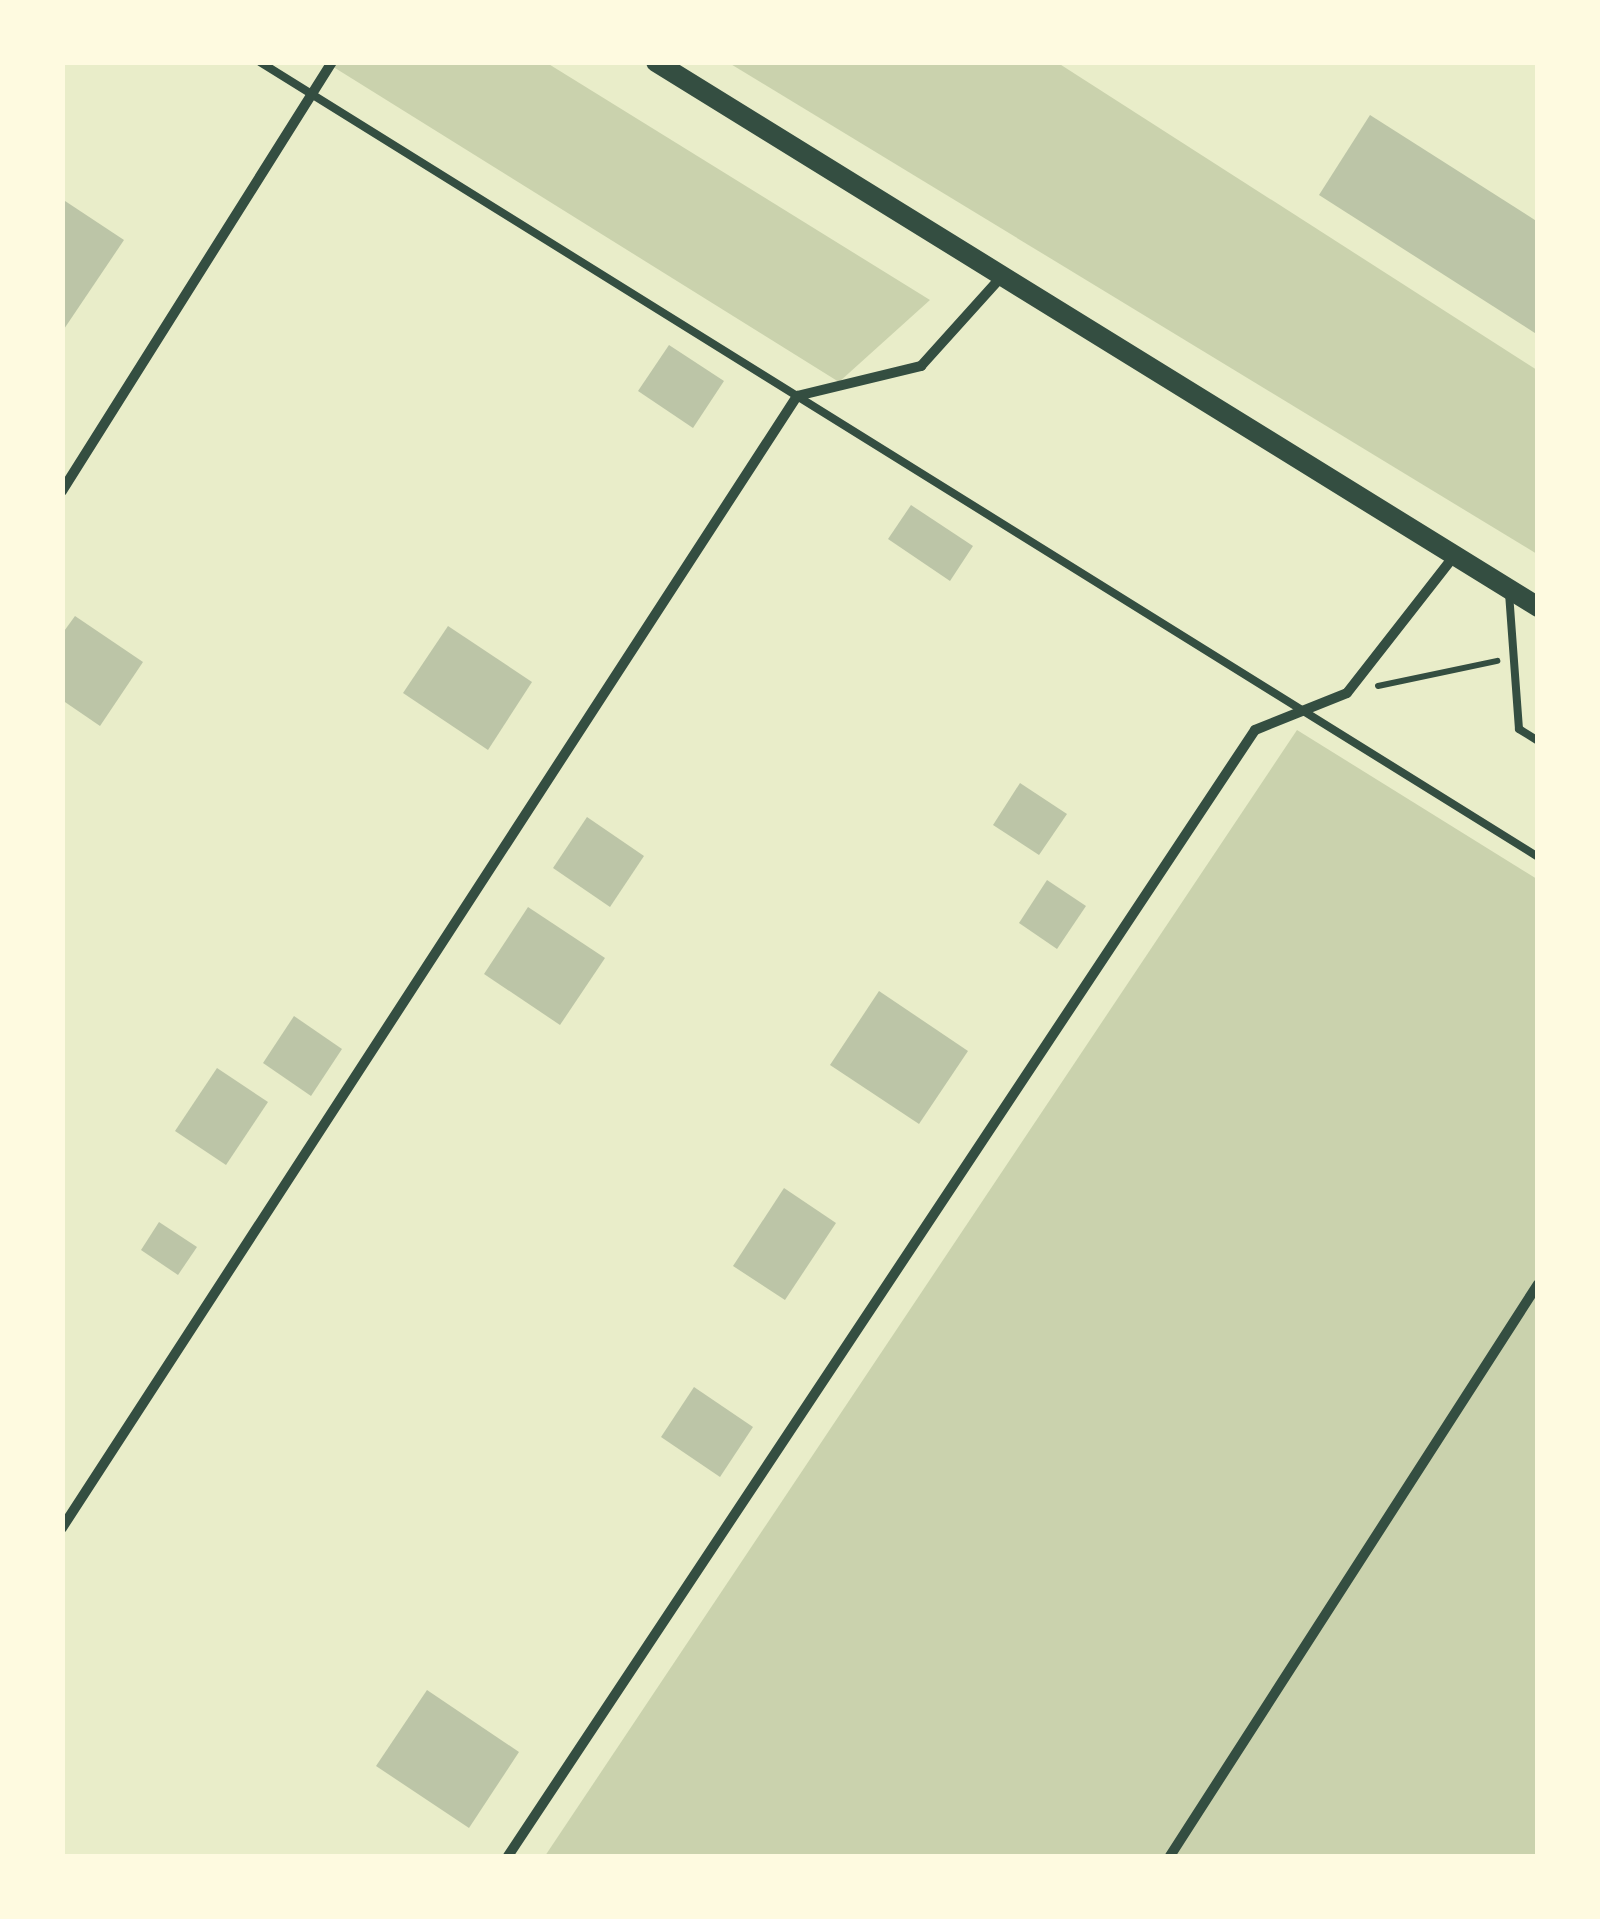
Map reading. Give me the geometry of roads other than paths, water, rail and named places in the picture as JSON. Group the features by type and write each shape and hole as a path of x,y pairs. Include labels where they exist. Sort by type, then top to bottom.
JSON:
{"main road":[{"path":"656,62 1538,606"}],"street":[{"path":"62,491 316,98 332,62"},
{"path":"62,1528 797,396 921,366 1002,276"},
{"path":"508,1856 1256,730 1347,693 1454,555"},
{"path":"1170,1856 1538,1284"}],"lane":[{"path":"260,62 1538,857"},
{"path":"1508,588 1519,729 1538,741"}]}
